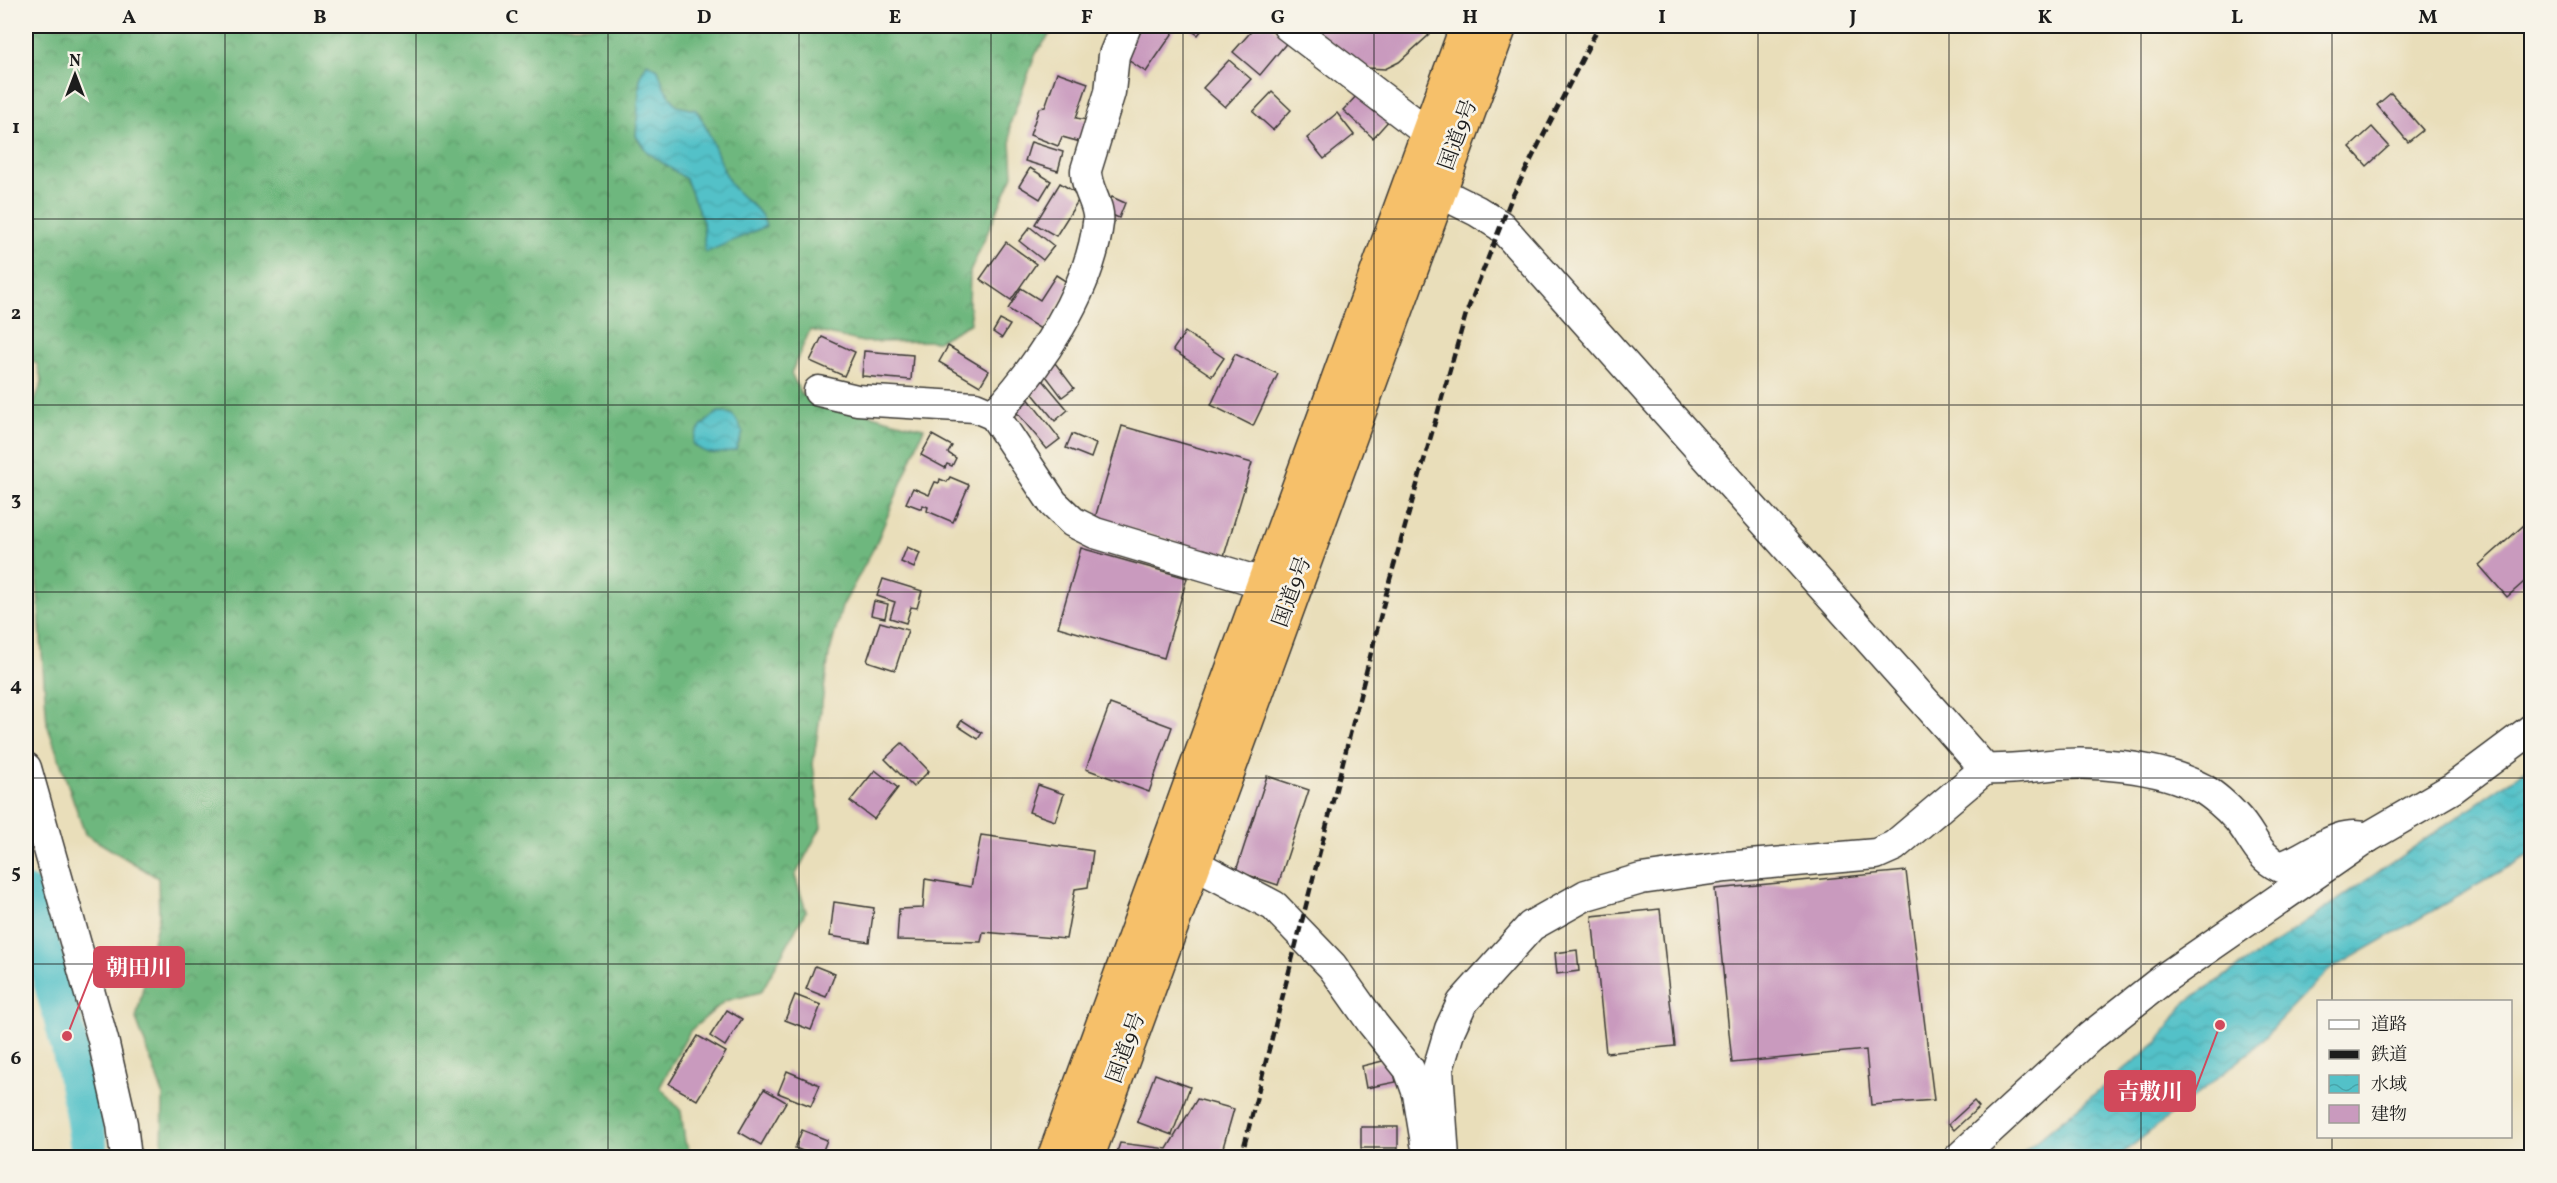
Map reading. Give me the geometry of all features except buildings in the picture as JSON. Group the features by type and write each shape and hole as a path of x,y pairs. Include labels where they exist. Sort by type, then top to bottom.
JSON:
{"highway":[{"name":"国道9号","path":"1054,1158 1467,26"},
{"name":"国道9号","path":"1087,1158 1500,26"}],"street":[{"path":"994,415 1017,389 1064,318 1091,258 1099,220 1093,199 1085,183 1086,170 1110,92 1114,56 1126,26"},
{"path":"1288,26 1428,133"},
{"path":"1438,192 1477,211 1501,226 1985,769"},
{"path":"819,391 857,400 975,407 994,415 1053,503 1073,522 1095,533 1263,583"},
{"path":"1959,1158 2090,1037 2166,976 2367,838 2453,788 2532,729"},
{"path":"1444,1158 1438,1069 1450,1029 1462,1003 1531,926 1586,895 1641,879 1726,867 1876,854 1893,846 1985,769 2012,770 2041,765 2114,765 2166,775 2203,790 2236,816 2266,861 2280,867 2295,862 2332,840 2356,834 2367,838"},
{"path":"26,768 103,1040 122,1124 126,1158"},
{"path":"1194,864 1274,906 1332,966 1409,1069 1418,1094 1428,1158"},
{"path":"1363,1010 1380,1016 1438,1069"}],"green space":[{"path":"26,26 1056,26 1036,53 1010,124 1013,175 970,272 971,323 938,341 863,342 810,330 791,373 801,394 877,417 924,428 876,544 842,607 829,655 813,764 821,827 795,876 806,911 761,992 725,1001 690,1031 660,1087 681,1111 685,1142 693,1157 162,1157 163,1094 136,1019 159,916 158,878 85,834 47,724 26,425 42,382 37,364 26,357"}],"water":[{"path":"647,63 658,69 664,87 677,106 696,110 706,127 729,181 739,194 759,212 766,226 705,253 703,222 686,179 647,152 636,136 640,76"},
{"path":"718,412 729,413 735,417 743,433 736,450 708,453 693,444 694,439 706,422"},
{"path":"2531,766 2531,854 2328,971 2250,1052 2118,1157 2017,1157 2159,1041 2185,1002 2273,945"}],"waterway":[{"path":"26,895 72,1058 90,1158"}],"railway":[{"path":"1241,1158 1390,579 1466,314 1512,197 1599,26"}],"place":[{"name":"吉敷川","path":"2220,1025"},
{"name":"朝田川","path":"67,1036"}]}
